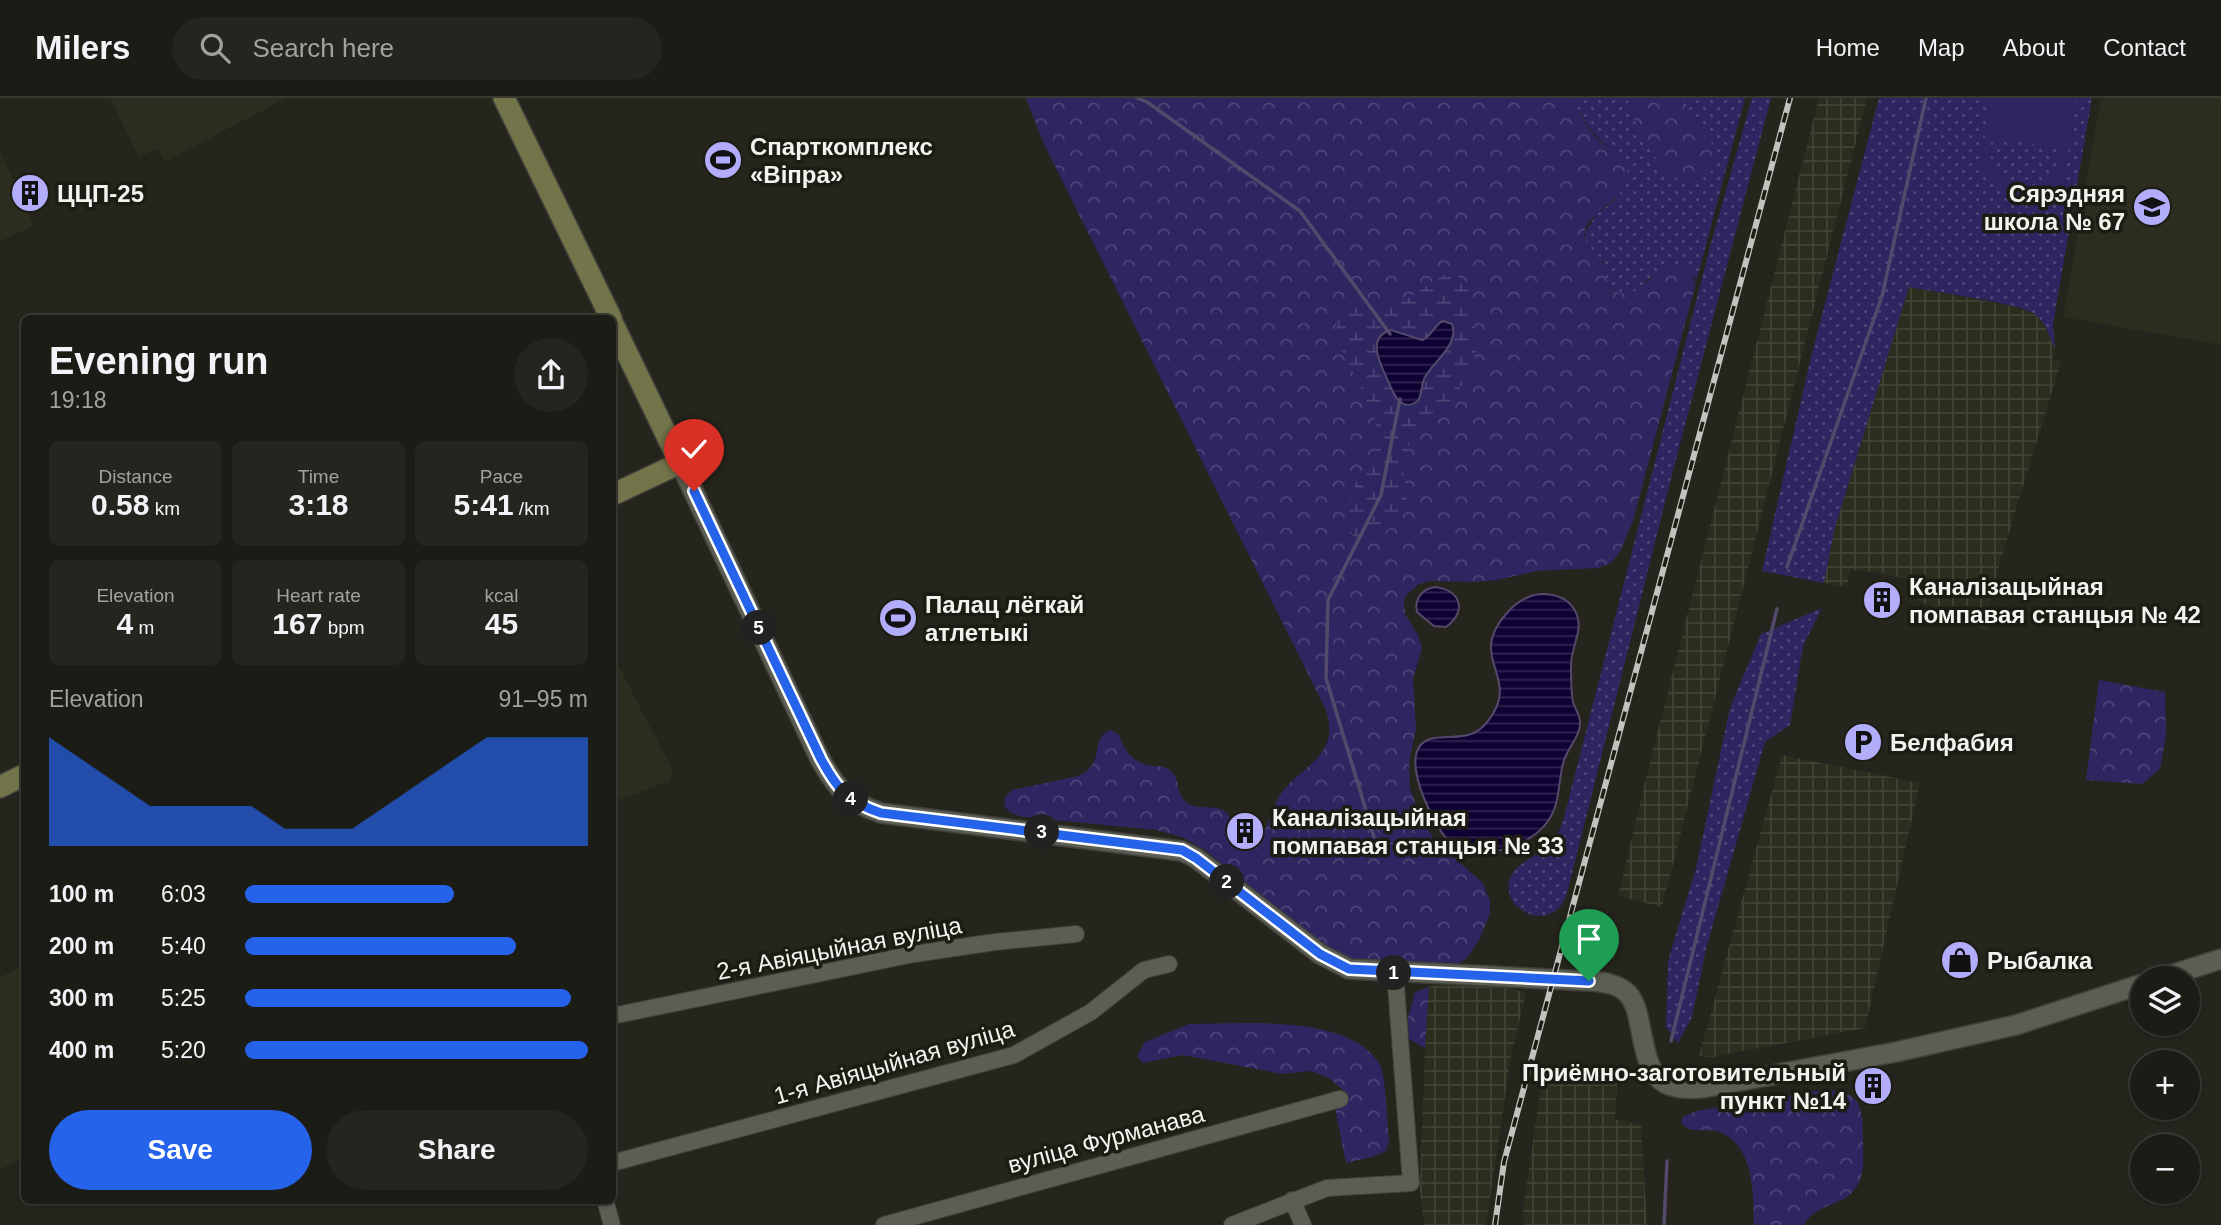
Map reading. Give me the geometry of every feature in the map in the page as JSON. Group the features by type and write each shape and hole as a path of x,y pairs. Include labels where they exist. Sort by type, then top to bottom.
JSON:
{"main road":[{"path":"504,98 610,315"},
{"path":"616,328 680,463 616,493"},
{"path":"0,787 21,776"}],"street":[{"path":"680,463 832,779 850,799 881,813 1182,850 1331,961 1349,969 1578,981 1618,987 1633,1001 1647,1059 1655,1074 1670,1087 1689,1090 1896,1052 2017,1025 2130,988"},
{"name":"2-я Авіяцыйная вуліца","path":"616,1015 914,954 1076,933"},
{"path":"2199,966 2221,959"},
{"name":"1-я Авіяцыйная вуліца","path":"616,1162 1014,1055 1091,1012 1144,970 1169,964"},
{"path":"1232,1225 1292,1200 1337,1186 1411,1183 1395,973"},
{"name":"вуліца Фурманава","path":"884,1225 1340,1099"},
{"path":"1292,1200 1303,1225"},
{"path":"606,1204 612,1225"}],"shaded area":[{"path":"110,98 286,98 165,162 158,148 139,157"},
{"path":"1819,98 1867,98 1662,907 1618,896"},
{"name":"Сярэдняя школа № 67","path":"2101,98 2221,98 2221,345 2063,317"},
{"path":"0,151 34,226 0,241"},
{"path":"1909,287 2011,306 2035,314 2043,322 2055,349 2052,359 2061,362 2001,559 1987,613 1989,631 1918,601 1918,591 1912,581 1882,573 1852,570 1847,587 1824,583 1834,531"},
{"path":"1443,321 1452,324 1449,346 1424,379 1418,401 1410,405 1404,404 1395,395 1381,366 1377,351 1379,338 1391,330 1422,340"},
{"path":"1435,587 1450,592 1458,602 1457,614 1446,627 1434,626 1417,612 1420,595"},
{"path":"1542,594 1564,599 1574,609 1579,623 1572,658 1571,688 1580,727 1564,760 1555,807 1541,829 1519,844 1506,848 1467,851 1451,843 1437,825 1420,788 1415,764 1417,753 1421,745 1430,739 1471,734 1489,720 1500,696 1491,653 1496,628 1518,603"},
{"path":"616,661 672,769 670,781 616,801"},
{"path":"1782,755 1920,783 1865,1028 1712,1057 1699,1056"},
{"path":"21,967 21,1159 0,1169 0,977"},
{"path":"1429,987 1510,988 1526,993 1511,1056 1486,1225 1424,1225 1420,1190 1425,1048"},
{"path":"1544,1066 1617,1082 1615,1119 1641,1125 1647,1225 1524,1225 1523,1211"}],"green space":[{"path":"1026,98 1573,98 1590,131 1621,159 1627,169 1628,180 1623,189 1585,229 1586,242 1601,260 1608,285 1620,293 1630,293 1671,265 1681,266 1692,273 1695,286 1633,521 1620,552 1611,563 1598,568 1537,571 1497,580 1430,581 1419,584 1407,594 1404,601 1405,614 1418,635 1422,649 1413,678 1416,729 1409,763 1410,789 1421,817 1435,841 1483,883 1490,901 1490,914 1479,940 1466,959 1455,965 1365,963 1348,958 1313,938 1205,850 1182,837 1156,830 1023,817 1011,813 1004,806 1005,797 1012,790 1078,776 1087,771 1096,758 1100,739 1111,730 1119,735 1124,747 1135,759 1145,765 1164,767 1172,772 1185,801 1196,806 1220,809 1230,818 1235,836 1242,840 1251,840 1265,830 1280,795 1321,754 1329,733 1326,710 1044,144"},
{"path":"1573,98 1745,98 1695,286 1695,278 1687,268 1673,265 1649,278 1637,292 1617,293 1606,284 1603,262 1586,242 1585,232 1597,214 1616,199 1624,162 1589,127"},
{"path":"1627,98 1683,98 1695,123 1715,149 1716,162 1711,171 1695,181 1681,180 1668,172 1646,143"},
{"path":"1752,98 1771,98 1673,471 1566,897 1558,908 1549,914 1529,914 1513,901 1509,881 1517,868 1553,841 1563,821 1710,247"},
{"path":"1879,98 2092,98 2053,324 2055,349 2042,322 2028,311 1996,302 1909,287 1834,531 1824,583 1762,571 1811,357"},
{"path":"1991,98 2077,98 2061,197 2054,196 2056,179 2047,187 2028,194 2009,190 2001,185 1988,167 1986,174 1979,173","holes":["1992,137 2061,149 2056,168 2046,180 2033,186 2019,186 2006,181 1996,171 1991,156"]},
{"path":"1446,274 1463,280 1471,294 1477,340 1474,360 1451,400 1408,446 1403,460 1406,503 1399,519 1378,536 1361,542 1351,531 1350,503 1360,473 1379,441 1375,420 1338,342 1336,326 1339,315 1356,306 1403,301"},
{"path":"1822,608 1803,646 1790,725 1765,742 1706,949 1692,1017 1678,1043 1666,1027 1668,961 1696,868 1730,708 1761,634"},
{"path":"2099,680 2165,692 2166,735 2160,769 2142,784 2086,780"},
{"path":"1429,987 1425,1048 1409,1039 1408,1018 1415,992"},
{"path":"1189,1024 1293,1025 1320,1029 1345,1037 1365,1048 1382,1071 1389,1139 1386,1151 1346,1163 1335,1108 1345,1104 1343,1090 1329,1078 1311,1071 1282,1074 1183,1055 1143,1063 1137,1056 1145,1042"},
{"path":"1814,1091 1841,1092 1855,1100 1859,1107 1863,1128 1863,1169 1858,1184 1853,1192 1817,1212 1804,1225 1754,1225 1752,1184 1745,1157 1738,1146 1729,1137 1716,1131 1684,1126 1681,1122 1683,1117 1697,1111"}],"waterway":[{"path":"1137,98 1147,102 1300,211 1390,334"},
{"path":"1787,567 1882,296 1926,98"},
{"path":"1374,837 1326,678 1328,600 1381,495 1400,399"},
{"path":"1671,1041 1777,609"},
{"path":"1664,1225 1667,1161"}],"railway":[{"path":"1495,1225 1504,1162 1790,98"}],"place":[{"name":"Спарткомплекс «Віпра»","path":"723,160"},
{"name":"ЦЦП-25","path":"30,193"},
{"name":"Сярэдняя школа № 67","path":"2152,207"},
{"name":"Каналізацыйная помпавая станцыя № 42","path":"1882,600"},
{"name":"Палац лёгкай атлетыкі","path":"898,618"},
{"name":"Белфабия","path":"1863,742"},
{"name":"Каналізацыйная помпавая станцыя № 33","path":"1245,831"},
{"name":"Рыбалка","path":"1960,960"},
{"name":"Приёмно-заготовительный пункт №14","path":"1873,1086"}],"route":[{"path":"694,491 821,759 845,795 862,806 881,813 1182,850 1320,954 1349,969 1589,981"}]}
